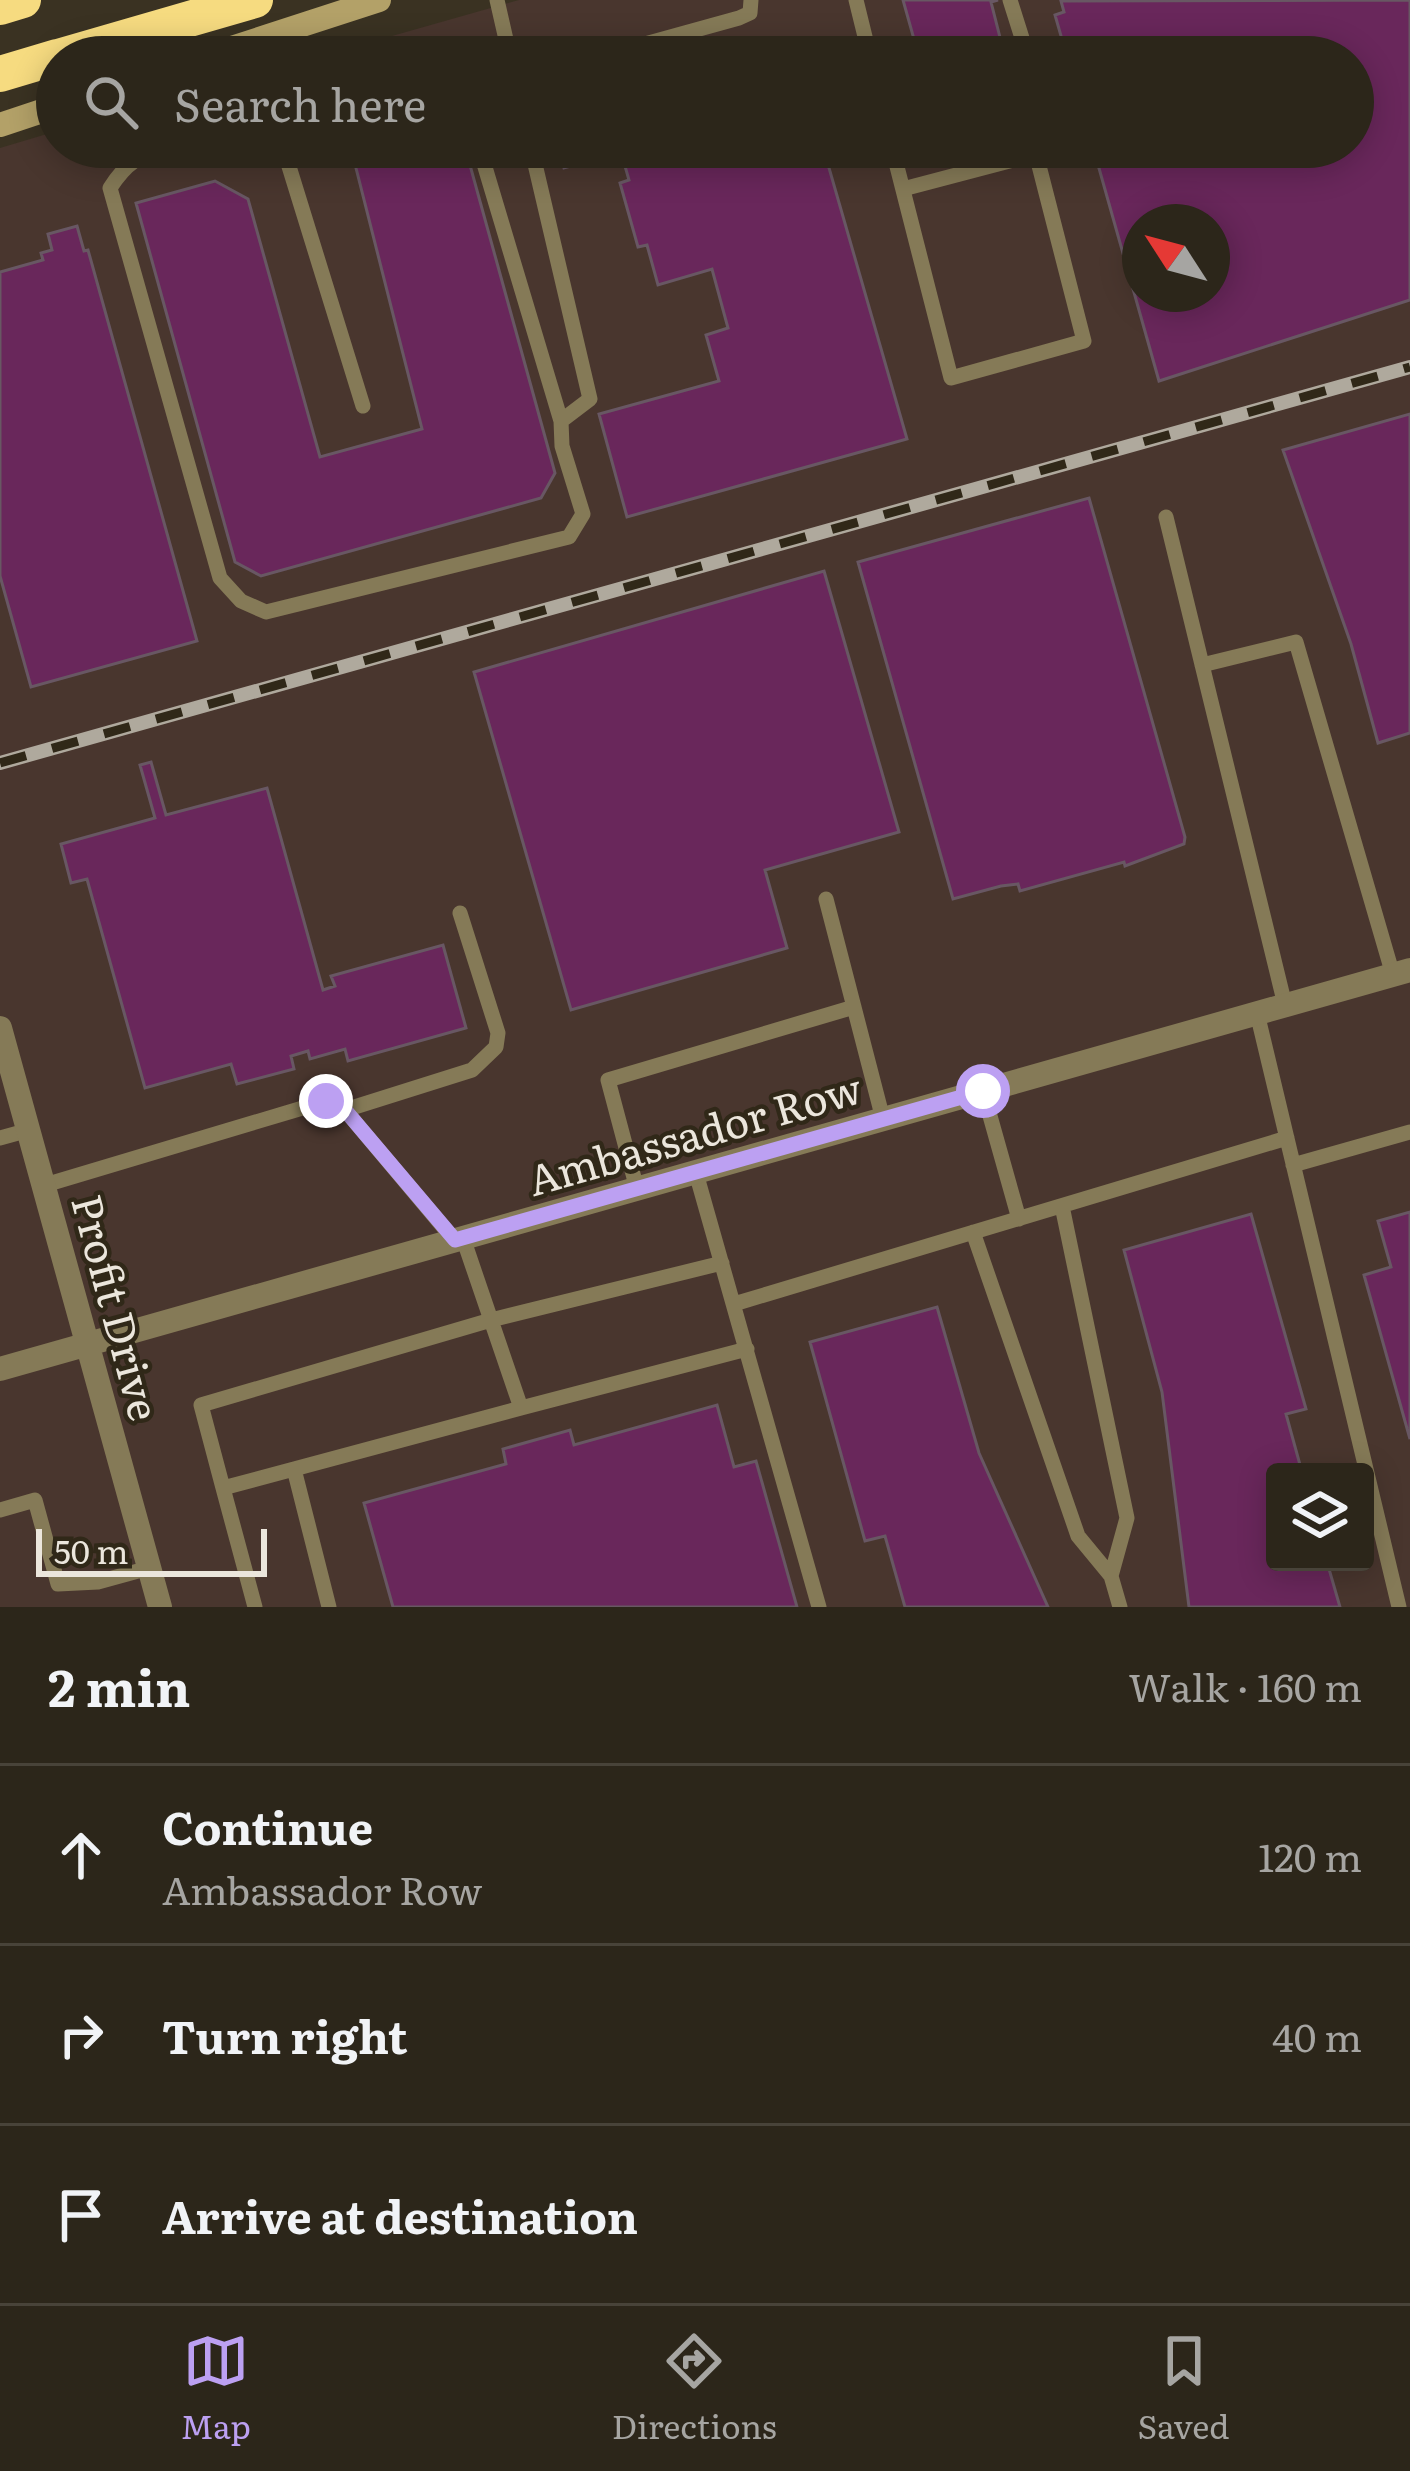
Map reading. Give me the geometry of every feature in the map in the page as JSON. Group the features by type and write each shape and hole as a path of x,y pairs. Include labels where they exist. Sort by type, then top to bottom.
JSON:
{"highway":[{"path":"0,7 23,0"},
{"path":"131,36 256,0"},
{"path":"0,74 36,63"}],"main road":[{"path":"293,36 379,0"},
{"path":"0,124 36,113"}],"street":[{"name":"Ambassador Row","path":"0,1370 1401,972"},
{"name":"Profit Drive","path":"0,1028 160,1607"}],"lane":[{"path":"497,0 505,36"},
{"path":"676,36 739,19 750,13 752,0"},
{"path":"856,0 865,36"},
{"path":"1010,0 1021,36"},
{"path":"123,168 110,188 220,578 241,601 266,612 569,537 583,514 562,446 561,422 485,168"},
{"path":"289,168 363,406"},
{"path":"536,168 590,400 561,422"},
{"path":"898,168 951,378 1084,341 1041,168"},
{"path":"903,189 975,168"},
{"path":"1166,517 1285,1005"},
{"path":"1202,665 1296,642 1401,972"},
{"path":"826,899 883,1119"},
{"path":"345,1110 472,1070 496,1048 497,1033 460,913"},
{"path":"637,1190 608,1080 854,1007"},
{"path":"1257,1013 1399,1607"},
{"path":"983,1091 1018,1219"},
{"path":"45,1185 326,1101 345,1110 459,1239 521,1408"},
{"path":"0,1138 29,1130"},
{"path":"1293,1165 1410,1132"},
{"path":"734,1304 1287,1138"},
{"path":"696,1172 819,1607"},
{"path":"1062,1206 1126,1518 1111,1576"},
{"path":"973,1232 1078,1536 1111,1576 1120,1607"},
{"path":"255,1607 201,1405 491,1319 722,1263"},
{"path":"223,1488 747,1349"},
{"path":"294,1468 329,1607"},
{"path":"0,1510 35,1500 58,1584 98,1582 149,1568"}],"shaded area":[{"path":"519,0 1410,0 1410,1607 0,1607 0,148 36,137 36,168 1374,168 1374,36 392,36"}],"building":[{"path":"903,0 998,0 991,2 1000,36 913,36"},
{"path":"1410,0 1410,300 1159,381 1140,312 1230,312 1230,204 1122,204 1122,250 1099,168 1374,168 1374,36 1061,36 1055,15 1064,12 1061,1"},
{"path":"356,168 471,168 555,473 541,498 261,576 235,562 136,203 215,181 248,199 320,457 422,429"},
{"path":"626,168 829,168 907,439 627,517 599,414 719,381 706,335 728,328 712,269 658,285 647,245 638,247 620,183 629,180"},
{"path":"77,226 84,251 88,250 197,641 31,687 0,576 0,272 43,260 41,253 52,250 48,234"},
{"path":"1410,414 1410,733 1378,743 1351,644 1283,450"},
{"path":"1089,498 1184,844 1125,866 1124,862 1020,891 1018,884 1001,886 953,899 858,562"},
{"path":"824,571 899,832 765,870 787,948 571,1010 474,672"},
{"path":"151,762 166,815 267,788 323,990 335,986 331,976 443,945 466,1028 348,1061 345,1049 310,1059 308,1051 291,1056 294,1069 237,1084 231,1064 145,1088 87,879 71,883 61,844 155,818 140,765"},
{"path":"1410,1212 1410,1439 1364,1275 1391,1267 1378,1221"},
{"path":"1251,1214 1306,1409 1286,1414 1300,1463 1266,1463 1266,1571 1330,1571 1340,1607 1189,1607 1162,1392 1124,1250"},
{"path":"937,1307 979,1453 1048,1607 905,1607 885,1536 865,1541 810,1342"},
{"path":"717,1405 734,1467 756,1461 797,1607 393,1607 364,1503 506,1464 503,1449 570,1430 574,1445"}],"railway":[{"path":"0,763 1410,367"}],"route":[{"path":"326,1101 345,1110 455,1240 983,1091"}]}
